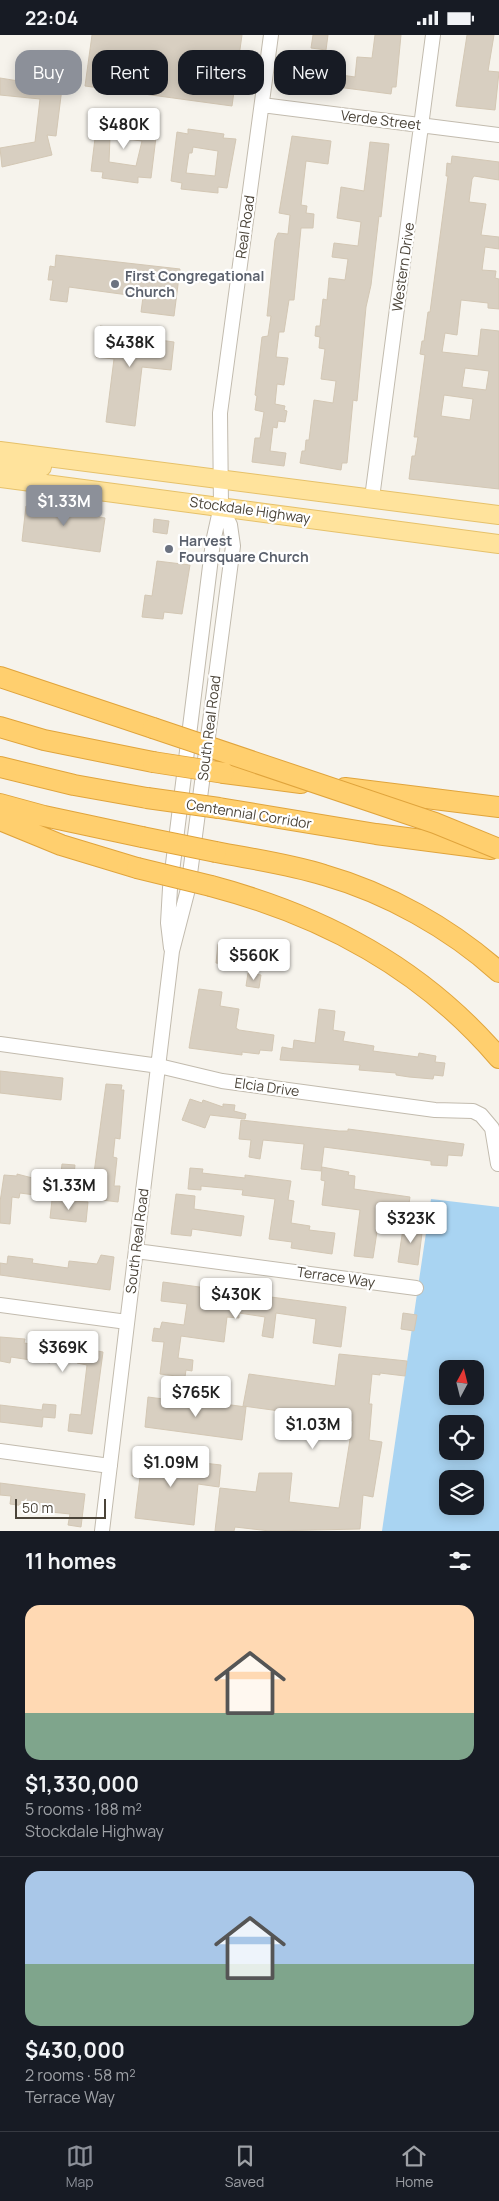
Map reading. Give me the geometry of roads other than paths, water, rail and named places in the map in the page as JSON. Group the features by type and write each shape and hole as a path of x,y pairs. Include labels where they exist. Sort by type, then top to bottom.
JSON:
{"highway":[{"path":"0,677 436,823 499,850"},
{"path":"0,727 44,740 153,762 224,773 499,807"},
{"name":"Centennial Corridor","path":"0,767 74,785 148,798 376,834 499,850"},
{"path":"0,804 44,816 323,874 368,890 415,913 458,940 499,972"},
{"path":"0,820 61,845 137,868 255,898 299,914 374,952 413,979 450,1008 499,1058"}],"main road":[{"name":"Stockdale Highway","path":"0,451 499,515"},
{"path":"0,464 29,467 92,463"},
{"name":"Stockdale Highway","path":"0,478 497,540"}],"street":[{"name":"Real Road","path":"220,479 220,413 271,35"},
{"name":"Western Drive","path":"372,498 433,35"},
{"name":"Verde Street","path":"262,105 499,135"},
{"name":"South Real Road","path":"172,951 168,931 170,888 213,542 221,506 220,479"},
{"name":"South Real Road","path":"102,1531 172,951 188,889 233,545 230,525 221,506"},
{"name":"Elcia Drive","path":"0,1045 159,1066 222,1081 435,1110 473,1111 481,1115 492,1128 498,1165"},
{"name":"Terrace Way","path":"136,1251 416,1288"},
{"path":"0,1305 127,1322"},
{"path":"0,1451 110,1466"}],"water":[{"path":"431,1199 499,1207 499,1531 382,1531"}],"place":[{"name":"First Congregational Church","path":"115,284"},
{"name":"Harvest Foursquare Church","path":"169,549"}]}
